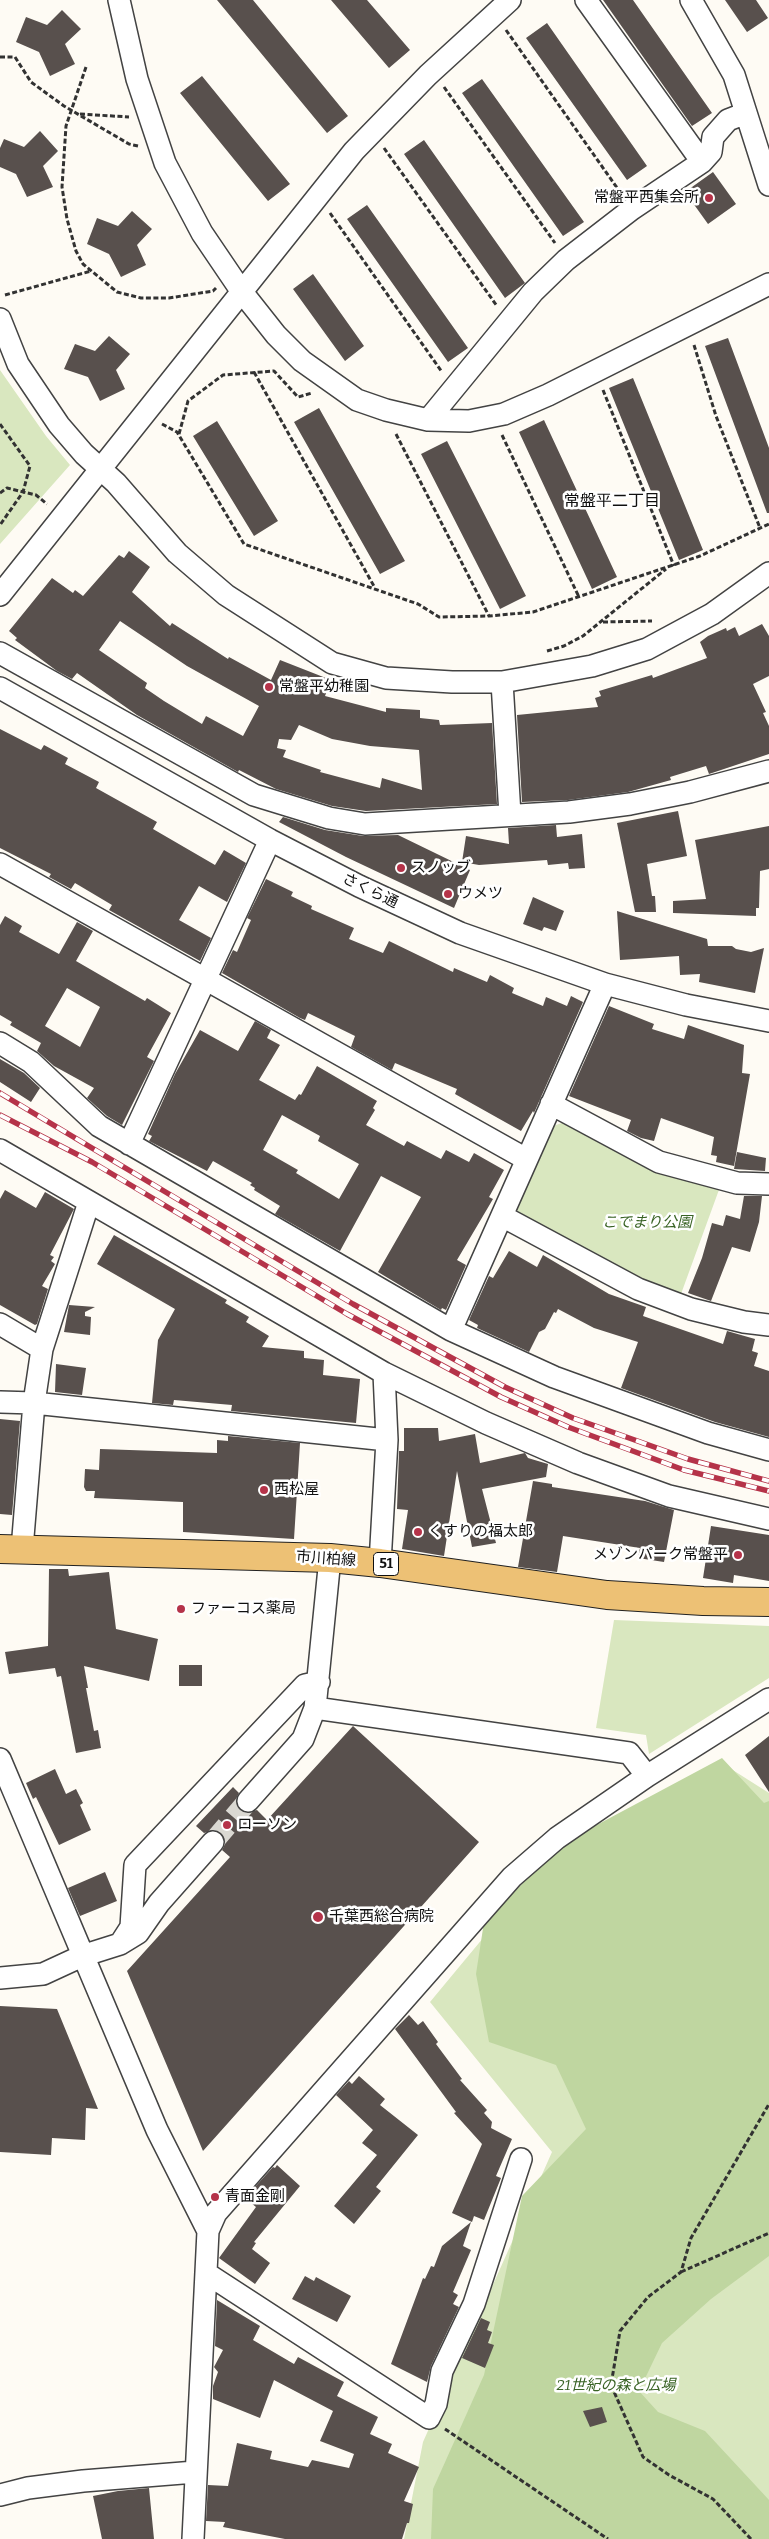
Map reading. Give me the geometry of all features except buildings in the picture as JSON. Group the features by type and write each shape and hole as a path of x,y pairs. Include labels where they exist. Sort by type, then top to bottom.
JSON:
{"main road":[{"name":"市川柏線","path":"11,1549 330,1558 380,1563 607,1595 703,1601 769,1602"}],"street":[{"path":"119,0 137,79 165,163 202,233 237,283 282,341 302,361 357,400 386,410 428,420 469,421 504,414 769,284"},
{"path":"0,595 102,469 237,283 354,152 428,75 510,0"},
{"path":"586,0 702,162"},
{"path":"691,0 734,75 769,185"},
{"path":"428,420 533,292 566,260 632,209 702,162 711,152 713,137 728,120 746,113"},
{"path":"0,319 18,364 59,425 84,454 102,469 177,553 226,595 332,663 386,678 452,682 502,682 592,666 647,650 712,614 769,573"},
{"path":"0,653 254,795 330,818 365,824 569,812 630,804 690,792 769,771"},
{"path":"502,682 510,815"},
{"name":"さくら通","path":"0,688 270,840 359,886 460,933 605,984 686,1004 769,1021"},
{"path":"129,1144 270,840"},
{"path":"0,864 526,1159"},
{"path":"450,1330 605,984"},
{"path":"0,1043 31,1062 99,1126 450,1330 554,1377 708,1433 769,1450"},
{"path":"551,1104 659,1162 737,1183 769,1184"},
{"path":"0,1150 384,1373 486,1423 578,1463 669,1496 769,1519"},
{"path":"11,1549 42,1349 89,1202"},
{"path":"502,1216 638,1289 691,1309 744,1322 769,1325"},
{"path":"0,1324 42,1349"},
{"path":"380,1563 387,1440 384,1373"},
{"path":"0,1402 34,1403 387,1440"},
{"path":"248,1802 303,1739 315,1708 330,1558"},
{"path":"120,1944 131,1927 135,1893 135,1865 305,1685 319,1682"},
{"path":"193,2539 208,2231 216,2213 512,1877 557,1838 647,1776 769,1699"},
{"path":"315,1708 629,1753 647,1776"},
{"path":"276,1714 298,1728 303,1739"},
{"path":"0,1759 6,1787 157,2130 208,2231"},
{"path":"0,1978 43,1974 82,1956 120,1944 138,1933 159,1903 213,1842"},
{"path":"135,1893 159,1903"},
{"path":"206,2273 429,2418 436,2404 442,2371 474,2304 521,2160"},
{"path":"0,2495 28,2488 65,2483 195,2472"}],"path":[{"path":"504,27 632,209"},
{"path":"0,57 15,57 31,82 71,110 129,144 144,148 159,146"},
{"path":"86,67 66,126 62,187 67,219 76,251 83,264 117,292 141,298 169,298 213,291 237,283"},
{"path":"441,83 566,260"},
{"path":"78,114 116,118 150,117"},
{"path":"383,146 492,298 507,324"},
{"path":"327,209 454,388"},
{"path":"5,295 90,271"},
{"path":"681,328 693,342 716,416 760,528"},
{"path":"179,435 188,401 223,375 274,371 298,396 338,387"},
{"path":"595,371 674,566"},
{"path":"254,372 376,589"},
{"path":"386,410 387,418 489,616"},
{"path":"493,416 579,596"},
{"path":"157,420 179,435 244,544 418,604 439,616 489,616 533,612 674,566 769,524"},
{"path":"0,424 30,466 23,492 0,525"},
{"path":"0,493 7,488 36,495 63,517"},
{"path":"538,653 564,646 602,622 668,568"},
{"path":"602,622 665,621 678,632"},
{"path":"681,2272 691,2238 769,2104"},
{"path":"751,2539 714,2499 669,2475 643,2457 610,2385 620,2331 648,2297 681,2272 769,2233"},
{"path":"429,2418 608,2539"}],"green space":[{"path":"0,370 46,436 70,465 0,544"},
{"name":"こでまり公園","path":"565,1122 720,1187 681,1294 654,1286 520,1216 516,1207 553,1126"},
{"path":"614,1620 769,1626 769,1678 649,1754 646,1735 596,1728"},
{"name":"21世紀の森と広場","path":"722,1758 764,1803 769,1801 769,2256 711,2299 662,2343 639,2391 658,2412 705,2431 769,2500 769,2539 431,2539 433,2489 484,2375 522,2196 586,2129 556,2065 489,2042 476,1974 484,1922 563,1843"},
{"name":"21世紀の森と広場","path":"728,1767 769,1793 769,2539 404,2539 423,2442 552,2152 430,2002 542,1867"}],"tunnel":[{"path":"213,1842 248,1801"}],"railway":[{"path":"0,1093 353,1304 505,1387 573,1418 688,1459 769,1481"},
{"path":"0,1115 92,1162 347,1314 501,1397 568,1427 684,1470 769,1491"}],"place":[{"name":"常盤平西集会所","path":"709,198"},
{"name":"常盤平幼稚園","path":"269,687"},
{"name":"スノッブ","path":"401,868"},
{"name":"ウメツ","path":"448,894"},
{"name":"西松屋","path":"264,1490"},
{"name":"くすりの福太郎","path":"418,1532"},
{"name":"メゾンパーク常盤平","path":"738,1555"},
{"name":"ファーコス薬局","path":"181,1609"},
{"name":"ローソン","path":"227,1825"},
{"name":"千葉西総合病院","path":"318,1917"},
{"name":"青面金剛","path":"215,2197"}],"district":[{"name":"常盤平二丁目","path":"612,502"}]}
